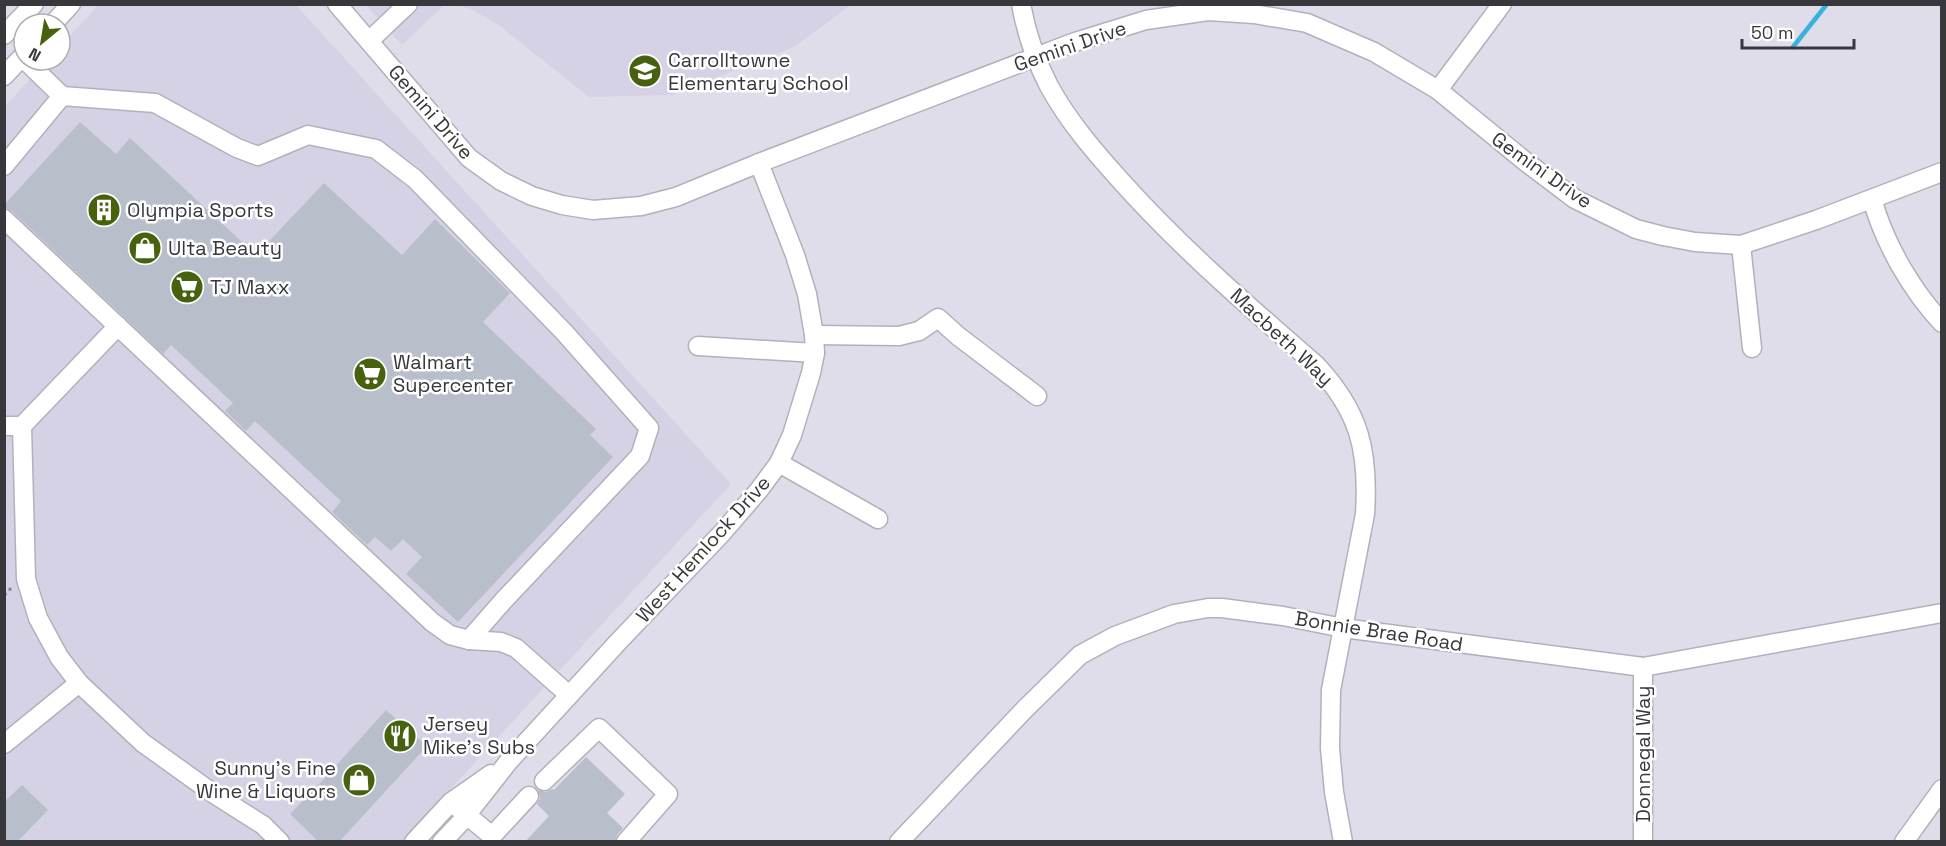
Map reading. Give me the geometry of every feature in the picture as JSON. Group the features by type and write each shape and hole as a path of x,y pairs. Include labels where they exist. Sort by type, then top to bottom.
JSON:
{"street":[{"path":"4,35 34,4"},
{"name":"Gemini Drive","path":"337,4 469,158 501,181 532,196 562,205 593,210 641,206 676,197 759,162 1036,56 1146,20 1208,11 1254,14 1307,22 1374,52 1438,90 1489,133 1575,199 1636,229 1695,242 1742,245 1806,224 1941,172"},
{"path":"369,41 408,4"},
{"name":"Macbeth Way","path":"1021,4 1036,56 1049,86 1083,139 1188,251 1316,364 1334,384 1353,418 1363,446 1367,486 1365,514 1331,690 1330,748 1334,792 1343,842"},
{"path":"1438,90 1502,4"},
{"path":"38,72 62,96 155,103 237,148 258,156 308,135 376,150 415,179 564,332 649,428 640,456 469,640"},
{"path":"4,166 62,96"},
{"name":"West Hemlock Drive","path":"442,842 509,761 722,533 779,463 792,435 802,403 815,344 807,294 795,255 759,162"},
{"path":"1872,199 1878,223 1904,273 1941,323"},
{"path":"4,219 432,622 450,635 469,640 501,642 516,648 569,695"},
{"path":"1742,245 1752,348"},
{"path":"698,346 815,344 898,336 919,331 938,318 1037,396"},
{"path":"118,326 13,426 26,579 38,618 59,657 79,682 143,742 214,795 263,825 280,842"},
{"path":"779,463 878,519"},
{"name":"Bonnie Brae Road","path":"899,842 1024,709 1080,655 1115,636 1174,614 1222,608 1283,616 1343,628 1643,667 1941,613"},
{"name":"Donnegal Way","path":"1643,667 1643,842"},
{"path":"4,744 79,682"},
{"path":"544,781 599,728 668,794 626,842"},
{"name":"West Hemlock Drive","path":"414,842 451,802 509,761"},
{"path":"1904,842 1941,789"},
{"path":"451,802 492,836 529,796"}],"shaded area":[{"path":"98,5 296,5 731,484 403,841 5,841 4,107 37,72 72,72 72,34"},
{"path":"366,5 444,5 402,45"},
{"name":"Carrolltowne Elementary School","path":"457,5 851,5 794,47 673,95 589,97 500,26 473,10"}],"building":[{"name":"Walmart Supercenter","path":"80,122 116,154 130,138 256,255 324,183 402,255 435,219 510,293 483,322 596,429 590,435 613,457 458,622 406,574 422,557 403,539 391,551 375,537 367,545 332,512 341,501 255,421 246,431 225,411 233,403 171,345 163,354 12,211 4,208 4,205"},
{"path":"386,710 427,746 339,842 319,842 290,814"},
{"path":"586,757 625,794 607,813 623,828 615,842 525,842 549,816 537,804 540,798 538,790 546,792 554,790"},
{"path":"22,785 48,810 17,842 4,842 4,802"}],"waterway":[{"path":"1793,47 1827,4"}],"place":[{"name":"Carrolltowne Elementary School","path":"645,71"},
{"name":"Olympia Sports","path":"104,210"},
{"name":"Ulta Beauty","path":"145,248"},
{"name":"TJ Maxx","path":"187,287"},
{"name":"Walmart Supercenter","path":"370,374"},
{"name":"Jersey Mike's Subs","path":"400,736"},
{"name":"Sunny's Fine Wine & Liquors","path":"359,780"}]}
